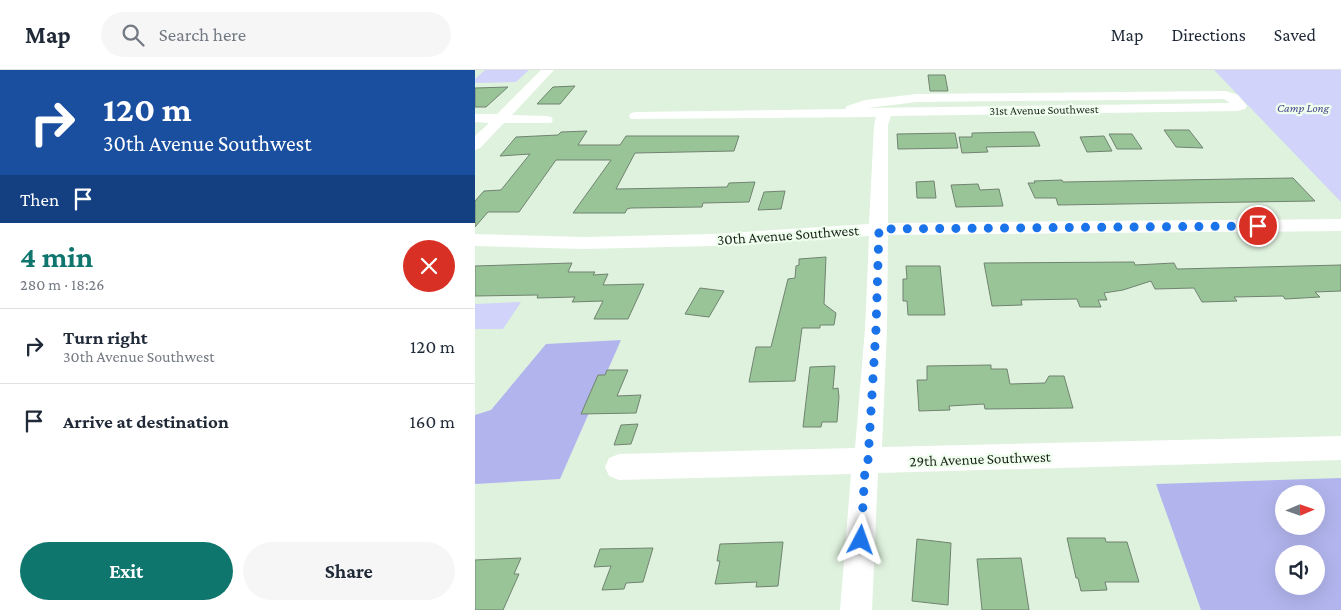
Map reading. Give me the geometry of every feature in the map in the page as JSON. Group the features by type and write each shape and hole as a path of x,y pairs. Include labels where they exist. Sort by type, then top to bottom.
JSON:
{"street":[{"path":"475,145 549,70"},
{"name":"31st Avenue Southwest","path":"636,116 851,113 885,112 1237,107 1240,106 1237,101 1226,95 887,100 859,106 853,109 851,113"},
{"path":"856,610 876,329 881,125 885,112"},
{"path":"475,118 502,117 546,120"},
{"name":"30th Avenue Southwest","path":"475,240 584,242 713,240 879,229 1341,225"},
{"name":"29th Avenue Southwest","path":"619,467 1341,448"}],"green space":[{"path":"485,70 529,70 516,82 475,83 475,79"},
{"name":"Camp Long","path":"1214,70 1341,70 1341,202"},
{"path":"521,302 503,329 475,329 475,304"}],"shaded area":[{"path":"621,340 560,479 475,484 475,415 491,410 546,344"},
{"path":"1341,478 1341,610 1201,610 1156,484"}],"building":[{"path":"928,75 945,75 948,91 930,91"},
{"path":"575,86 560,104 537,104 553,87"},
{"path":"508,87 486,107 475,107 475,88"},
{"path":"1164,130 1189,130 1203,148 1176,147"},
{"path":"587,131 578,145 620,145 626,136 739,136 734,151 635,153 616,189 727,187 729,183 755,182 749,202 703,203 702,207 631,208 627,209 625,213 573,213 611,160 556,160 519,212 488,212 475,227 475,201 484,191 501,190 530,154 500,156 516,137 558,135 561,132"},
{"path":"1034,132 1040,146 986,147 988,152 962,153 959,137 972,137 972,133"},
{"path":"955,133 958,148 898,149 897,134"},
{"path":"1109,134 1132,134 1142,149 1117,149"},
{"path":"1104,136 1112,151 1087,152 1080,137"},
{"path":"1293,178 1315,201 1058,205 1056,198 1035,198 1028,183 1062,180 1063,182"},
{"path":"934,181 936,198 917,198 916,182"},
{"path":"978,184 980,190 999,189 1003,206 956,207 951,185"},
{"path":"785,191 781,209 758,210 764,192"},
{"path":"826,257 824,304 836,313 834,325 820,325 820,328 802,328 795,381 749,382 756,347 771,347 788,279 795,278 799,259"},
{"path":"1134,262 1135,265 1174,263 1177,269 1341,265 1341,291 1315,292 1320,297 1285,299 1283,296 1234,297 1237,301 1202,302 1194,288 1155,289 1151,281 1123,290 1104,293 1107,300 1098,300 1101,307 1080,307 1077,299 1021,300 1022,305 992,306 984,263"},
{"path":"572,263 568,272 595,272 593,275 608,274 603,285 644,284 628,319 594,319 603,301 572,302 575,297 537,298 538,295 475,296 475,266"},
{"path":"906,266 940,266 945,315 908,315 907,301 903,301 903,279 907,279"},
{"path":"700,288 724,291 709,317 685,314"},
{"path":"991,365 991,369 1007,369 1010,384 1045,383 1049,376 1064,376 1073,408 985,409 984,404 949,406 950,410 919,411 917,380 927,380 927,366"},
{"path":"835,366 833,389 838,388 839,397 837,422 822,422 821,427 803,427 810,367"},
{"path":"607,370 628,370 617,396 641,395 636,413 581,414 598,375 605,375"},
{"path":"638,424 631,444 614,445 621,425"},
{"path":"1067,538 1105,538 1106,542 1127,542 1139,582 1105,582 1107,590 1081,591 1078,578 1076,578"},
{"path":"917,539 951,543 948,605 912,601"},
{"path":"783,542 778,586 756,587 757,582 715,584 720,561 717,561 720,544"},
{"path":"653,548 643,582 626,583 624,589 602,590 611,566 594,567 600,549"},
{"path":"521,558 514,574 519,574 503,610 475,610 475,560"},
{"path":"1021,558 1029,610 982,610 977,559"}],"route":[{"path":"861,540 876,329 879,229 1258,226"}]}
